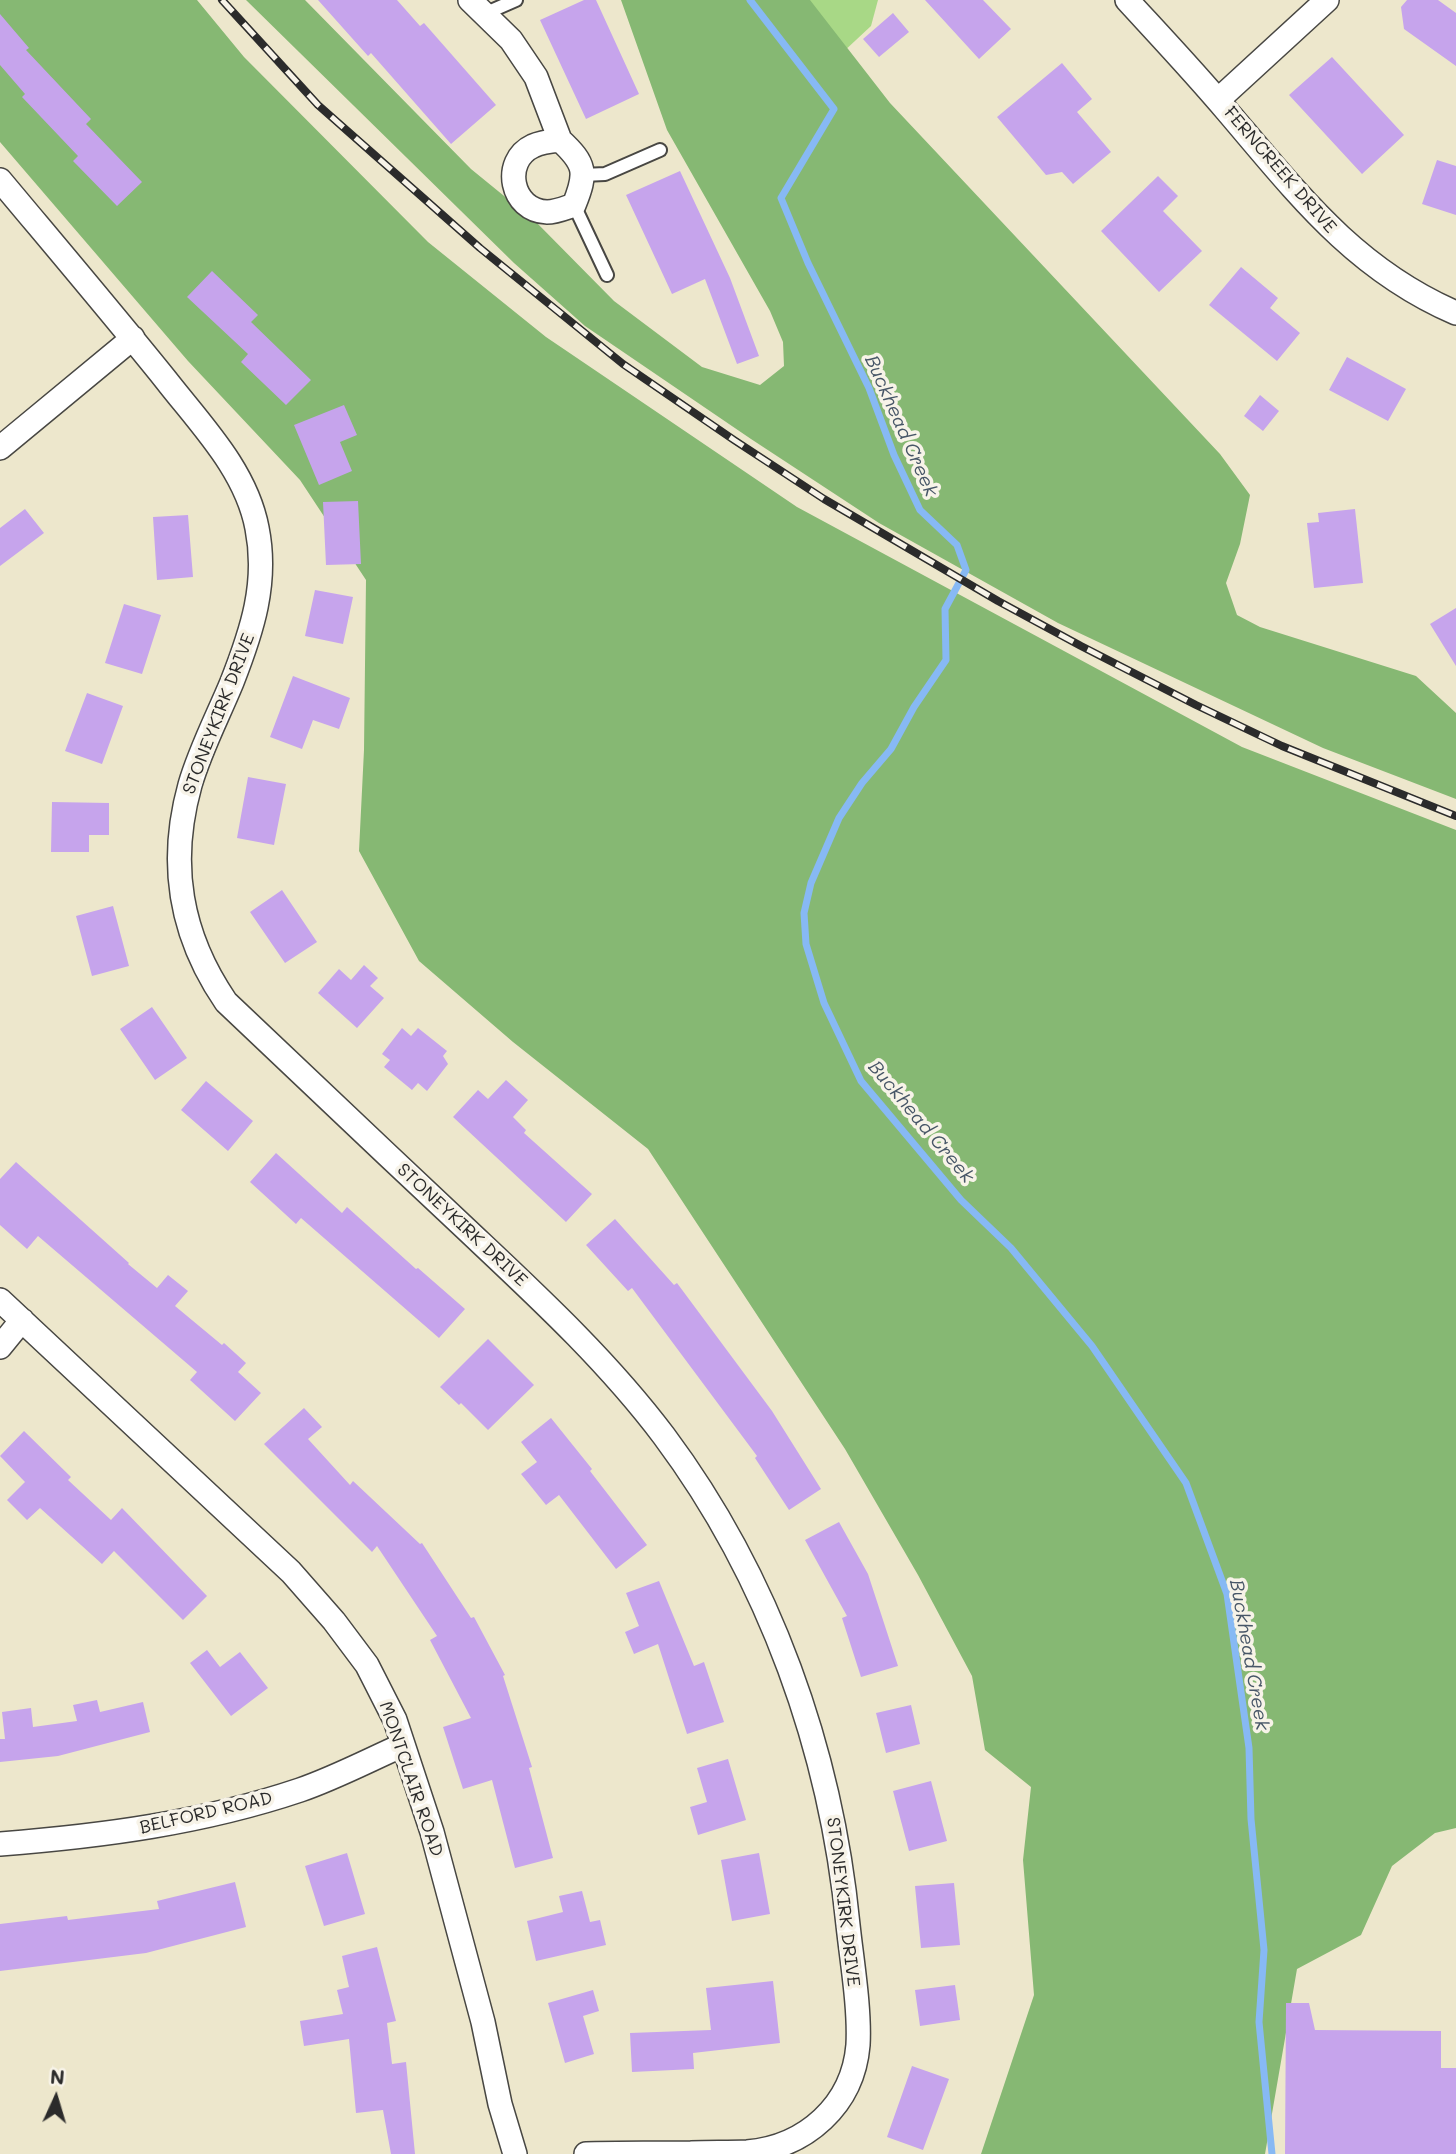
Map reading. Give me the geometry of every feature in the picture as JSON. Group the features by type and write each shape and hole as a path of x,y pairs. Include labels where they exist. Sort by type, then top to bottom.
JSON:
{"street":[{"name":"FERNCREEK DRIVE","path":"1127,0 1218,100 1308,206 1343,241 1382,272 1424,298 1456,313"},
{"path":"1218,100 1327,0"},
{"path":"477,7 511,40 536,77 560,140 580,163 582,187 573,205 545,212 534,209 524,203 513,184 516,162 522,153 542,142 560,140"},
{"name":"STONEYKIRK DRIVE","path":"0,180 133,338 222,451 240,479 257,526 262,558 254,624 191,782 179,847 181,891 194,945 207,975 226,1002 569,1326 625,1387 666,1438 712,1507 751,1580 785,1655 812,1733 833,1813 845,1891 858,2044 853,2074 838,2104 802,2135 786,2143 750,2152 586,2154"},
{"path":"0,448 133,338"},
{"name":"MONTCLAIR ROAD","path":"0,1300 291,1572 334,1621 367,1665 395,1720 432,1832 483,2022 500,2104 516,2154"},
{"path":"0,1347 22,1320"},
{"name":"BELFORD ROAD","path":"0,1844 77,1838 132,1830 239,1808 303,1789 403,1745"}],"lane":[{"path":"477,7 516,0"},
{"path":"583,175 606,174 660,150"},
{"path":"573,205 607,275"}],"green space":[{"path":"0,0 197,0 244,57 428,242 546,337 797,507 1242,747 1456,830 1456,1828 1435,1833 1392,1866 1361,1935 1297,1969 1265,2154 981,2154 1034,1995 1023,1860 1031,1787 985,1750 972,1676 918,1575 845,1449 648,1149 513,1042 419,961 359,851 364,750 366,580 300,480 188,361 0,142"},
{"path":"246,0 305,0 471,169 536,222 614,301 702,367 760,385 784,366 783,342 770,311 667,130 621,0 810,0 890,103 1220,454 1250,495 1240,544 1226,583 1237,615 1260,627 1416,676 1456,713 1456,799 1323,748 1058,623 879,523 751,439 585,326 514,263"},
{"path":"750,0 878,0 871,26 812,81"}],"building":[{"path":"318,0 397,0 420,26 424,23 496,105 451,144 371,53 368,56"},
{"path":"584,0 596,0 639,94 586,119 540,20"},
{"path":"925,0 983,0 1011,29 979,59"},
{"path":"1407,0 1438,0 1456,13 1456,66 1404,29 1401,7"},
{"path":"893,13 909,32 879,57 863,39"},
{"path":"0,14 29,48 26,50 91,119 86,124 142,182 117,206 73,161 78,156 22,97 25,94 0,65"},
{"path":"1332,57 1404,135 1362,174 1289,95"},
{"path":"1062,63 1092,99 1077,112 1111,152 1073,184 1062,172 1046,175 997,117"},
{"path":"1437,160 1456,166 1456,215 1422,204"},
{"path":"680,171 730,278 759,356 737,364 705,279 672,294 626,195"},
{"path":"1158,176 1178,196 1163,211 1202,251 1159,292 1101,231"},
{"path":"1241,267 1278,298 1270,308 1300,333 1277,361 1209,305"},
{"path":"212,271 258,315 251,322 311,380 286,405 241,362 248,354 187,297"},
{"path":"1347,357 1406,389 1388,421 1329,390"},
{"path":"1260,395 1279,411 1263,431 1244,416"},
{"path":"344,405 357,435 340,442 352,471 319,485 294,425"},
{"path":"358,501 361,564 326,565 323,502"},
{"path":"25,509 44,533 0,566 0,528"},
{"path":"1355,509 1363,583 1314,588 1307,523 1319,522 1318,513"},
{"path":"188,515 193,577 157,580 153,517"},
{"path":"315,590 353,597 343,644 305,636"},
{"path":"124,604 161,615 142,674 105,663"},
{"path":"1456,608 1456,666 1430,624"},
{"path":"293,676 350,698 339,729 313,720 302,749 270,737"},
{"path":"87,693 123,706 102,764 65,751"},
{"path":"248,777 286,784 274,845 237,838"},
{"path":"52,802 109,803 109,835 89,835 89,852 51,852"},
{"path":"282,890 317,942 285,963 250,912"},
{"path":"113,906 129,966 92,976 76,916"},
{"path":"364,965 378,978 370,986 384,998 357,1028 318,993 339,969 351,980"},
{"path":"152,1007 187,1058 155,1080 120,1029"},
{"path":"402,1028 411,1036 418,1028 447,1051 443,1056 448,1064 427,1091 418,1083 412,1090 384,1067 390,1060 382,1054"},
{"path":"506,1080 528,1100 513,1117 526,1130 524,1133 592,1194 566,1222 453,1117 478,1090 488,1099"},
{"path":"206,1081 253,1121 228,1151 181,1110"},
{"path":"276,1153 342,1213 347,1207 465,1309 439,1338 301,1218 296,1224 250,1182"},
{"path":"16,1162 157,1288 168,1275 188,1291 175,1306 246,1363 238,1372 261,1393 235,1421 190,1380 197,1372 38,1236 27,1249 0,1225 0,1179"},
{"path":"615,1219 674,1285 677,1283 772,1411 821,1489 789,1510 755,1458 757,1456 632,1288 628,1291 586,1245"},
{"path":"488,1339 534,1385 488,1430 440,1387"},
{"path":"304,1408 322,1427 308,1439 350,1485 353,1481 422,1543 471,1618 474,1617 505,1675 503,1676 532,1767 529,1768 553,1858 515,1868 492,1780 463,1789 443,1727 471,1718 430,1640 437,1636 377,1546 372,1552 264,1444"},
{"path":"551,1418 647,1545 616,1569 559,1495 546,1505 521,1474 537,1462 521,1442"},
{"path":"24,1431 71,1477 68,1480 111,1520 122,1508 207,1596 183,1620 114,1551 102,1564 40,1508 27,1520 7,1500 25,1482 0,1456"},
{"path":"839,1522 868,1574 898,1666 861,1677 842,1618 847,1616 805,1540"},
{"path":"659,1581 694,1666 704,1662 724,1722 687,1734 658,1644 634,1654 625,1632 639,1626 626,1593"},
{"path":"207,1650 220,1667 240,1652 268,1688 231,1716 190,1663"},
{"path":"97,1700 100,1712 143,1702 150,1732 58,1756 0,1762 0,1739 5,1739 2,1712 31,1708 33,1727 77,1721 73,1705"},
{"path":"911,1705 920,1744 886,1753 876,1713"},
{"path":"728,1759 746,1820 698,1835 690,1807 707,1802 697,1768"},
{"path":"931,1781 947,1841 909,1851 893,1791"},
{"path":"347,1853 365,1914 324,1926 305,1866"},
{"path":"759,1853 770,1914 732,1921 721,1860"},
{"path":"235,1882 246,1927 146,1953 0,1971 0,1924 67,1916 68,1920 159,1909 157,1901"},
{"path":"954,1883 960,1945 921,1948 915,1886"},
{"path":"582,1891 590,1922 600,1920 606,1945 536,1961 527,1921 563,1912 559,1896"},
{"path":"377,1947 396,2021 387,2023 392,2064 406,2062 415,2154 391,2154 383,2110 356,2113 349,2039 304,2046 300,2021 343,2014 337,1990 349,1987 342,1956"},
{"path":"773,1981 780,2043 693,2053 694,2069 632,2072 630,2033 711,2030 706,1988"},
{"path":"955,1985 960,2020 920,2026 915,1990"},
{"path":"593,1990 599,2011 583,2016 594,2054 565,2063 548,2003"},
{"path":"1286,2003 1309,2003 1315,2030 1441,2031 1441,2068 1456,2068 1456,2154 1285,2154"},
{"path":"912,2066 949,2079 923,2150 887,2137"}],"waterway":[{"name":"Buckhead Creek","path":"750,0 834,109 781,198 808,263 869,388 894,455 920,510 957,545 966,570 945,609 946,660 914,707 891,749 862,783 839,818 811,883 804,913 806,944 824,1003 861,1081 961,1200 1011,1248 1092,1346 1186,1483 1227,1594 1249,1748 1251,1819 1264,1950 1259,2022 1272,2154"}],"railway":[{"path":"222,0 318,105 480,248 623,364 734,440 824,499 998,601 1081,646 1282,746 1456,816"}]}
